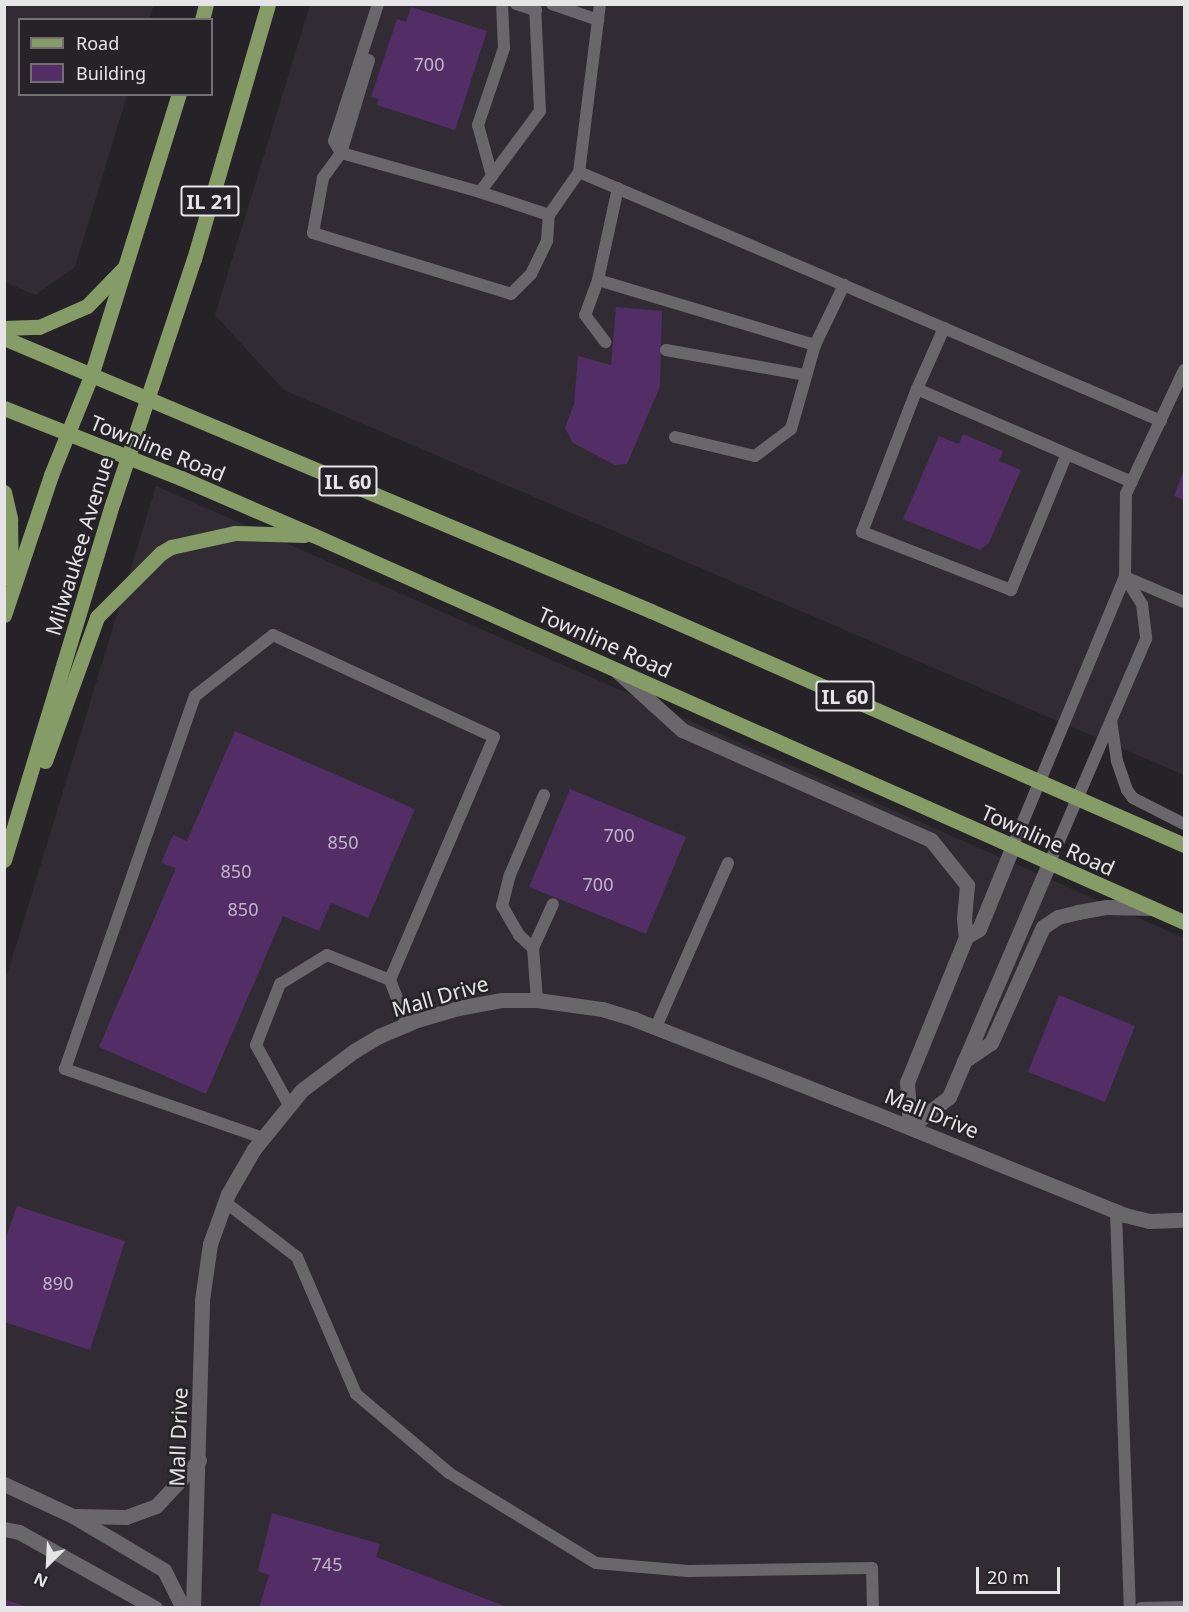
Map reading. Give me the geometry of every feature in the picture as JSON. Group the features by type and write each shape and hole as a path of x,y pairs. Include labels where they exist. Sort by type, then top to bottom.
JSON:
{"main road":[{"name":"Milwaukee Avenue","path":"4,860 128,458 194,258 268,4"},
{"name":"IL 21","path":"4,615 91,376 178,96"},
{"path":"4,328 39,327 87,306 126,266"},
{"name":"Townline Road","path":"4,338 91,376 149,397 651,611 1185,844"},
{"name":"Townline Road","path":"4,408 313,535 1012,848 1185,922"},
{"path":"4,492 10,519 12,592"},
{"path":"4,870 97,617 161,552 171,547 235,533 313,535"}],"street":[{"path":"616,670 682,730 931,840 967,885 964,919 966,937 907,1082 910,1127"},
{"path":"966,937 979,929 1012,848"},
{"path":"910,1127 949,1098 1049,864"},
{"path":"964,1061 991,1043 1043,927 1058,917 1078,912 1107,907 1151,908"},
{"name":"Mall Drive","path":"193,1608 202,1300 210,1244 225,1203 262,1138 302,1090 354,1051 379,1036 407,1024 458,1008 502,1000 537,1000 602,1009 656,1027 910,1127 1116,1212 1149,1221 1185,1220"},
{"path":"73,1516 126,1517 156,1506 199,1461"},
{"path":"4,1484 73,1516 164,1570 183,1608"},
{"path":"4,1529 19,1532 155,1608"}],"lane":[{"path":"378,4 334,141 341,153 480,192 549,215"},
{"path":"386,4 341,153 323,178 313,233 511,294 531,274 547,241 549,215 579,172 600,4"},
{"path":"492,176 478,125 504,48 502,4"},
{"path":"480,192 540,111 535,7 516,4"},
{"path":"552,4 598,20"},
{"path":"579,172 1161,421"},
{"path":"605,342 585,315 598,280 618,188"},
{"path":"598,280 815,345"},
{"path":"675,437 755,456 791,429 815,345 844,285"},
{"path":"944,327 917,389 862,532 1011,590 1066,456"},
{"path":"666,350 805,375"},
{"path":"1012,848 1125,577 1126,494 1185,370"},
{"path":"917,389 1066,456 1132,482"},
{"path":"1125,577 1185,602"},
{"path":"1049,864 1146,639 1142,604 1125,577"},
{"path":"262,1138 65,1069 195,696 273,635 494,737 390,980 407,1024"},
{"path":"1110,719 1117,761 1127,790 1133,798 1185,824"},
{"path":"533,948 519,935 502,906 510,876 544,795"},
{"path":"656,1027 728,863"},
{"path":"537,1000 533,948 553,904"},
{"path":"289,1105 256,1045 280,984 327,955 390,980"},
{"path":"225,1203 297,1257 356,1394 449,1473 596,1563 688,1571 872,1568 873,1608"},
{"path":"1116,1212 1130,1608"},
{"path":"1141,1608 1185,1606"}],"shaded area":[{"path":"4,5 154,5 149,18 18,18 18,96 127,96 75,267 35,295 5,282"},
{"path":"310,5 1184,5 1184,775 284,390 215,315"},
{"path":"156,486 1184,938 1184,1607 5,1608 5,982"}],"building":[{"path":"411,7 487,31 455,130 377,105 379,99 371,97 397,19 406,22"},
{"path":"616,307 662,311 660,386 627,464 615,465 573,443 565,428 574,404 578,356 611,365"},
{"path":"963,434 1003,451 999,461 1021,470 989,543 980,550 903,519 939,436 959,444"},
{"path":"1184,470 1184,500 1174,496"},
{"path":"235,731 415,809 368,918 331,903 319,931 283,916 206,1094 99,1047 176,868 161,863 173,835 187,841"},
{"path":"570,789 686,837 646,934 529,887"},
{"path":"1059,995 1135,1026 1105,1102 1028,1072"},
{"path":"17,1206 125,1241 90,1350 4,1322 4,1243"},
{"path":"272,1513 380,1544 376,1557 510,1608 259,1608 269,1575 258,1571"},
{"path":"4,1599 27,1607 27,1608 4,1608"}]}
